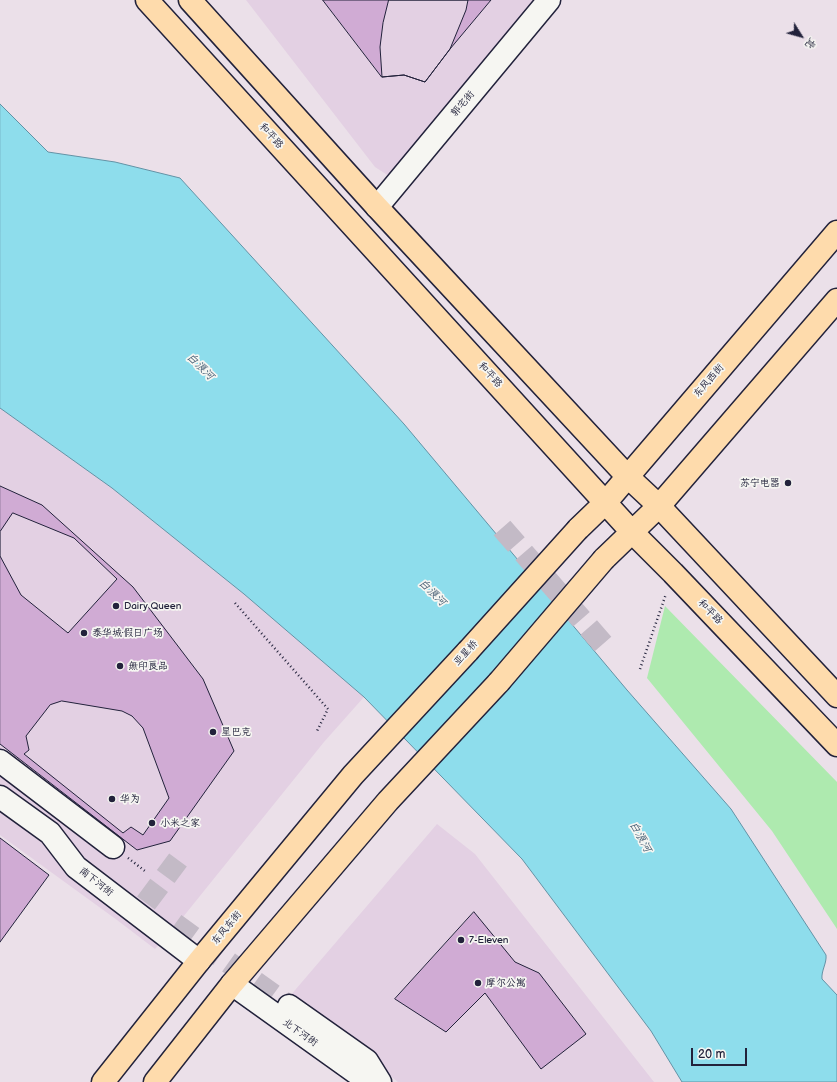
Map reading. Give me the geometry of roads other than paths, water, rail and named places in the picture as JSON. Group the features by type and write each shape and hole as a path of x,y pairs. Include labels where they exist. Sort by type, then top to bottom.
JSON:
{"main road":[{"name":"和平路","path":"147,0 632,532 837,745"},
{"path":"190,0 377,207 627,476 659,506 837,696"},
{"name":"东风西街","path":"578,529 606,502 837,232"},
{"path":"156,1082 232,984 388,801 499,682 604,559 659,506 834,311"},
{"name":"亚星桥","path":"353,775 463,657 578,529"},
{"name":"东风东街","path":"103,1082 199,961 353,775"}],"street":[{"name":"郭宅街","path":"377,207 549,0"},
{"path":"0,761 112,847"},
{"name":"南下河街","path":"5,802 50,833 76,867 199,961"},
{"path":"50,833 175,924"},
{"name":"北下河街","path":"232,984 369,1082"},
{"name":"北下河街","path":"289,1006 367,1061 380,1082"}],"water":[{"name":"白浪河","path":"0,104 48,152 115,162 180,178 404,424 627,690 731,809 826,955 822,979 837,995 837,1082 682,1082 651,1031 522,859 364,697 244,594 112,488 0,408"}],"tunnel":[{"path":"502,528 603,644"},
{"path":"146,903 178,860"},
{"path":"175,924 289,1006"}],"place":[{"name":"苏宁电器","path":"788,483"},
{"name":"Dairy Queen","path":"116,606"},
{"name":"泰华城·假日广场","path":"84,633"},
{"name":"無印良品","path":"120,666"},
{"name":"星巴克","path":"213,732"},
{"name":"华为","path":"112,799"},
{"name":"小米之家","path":"152,823"},
{"name":"7-Eleven","path":"461,940"},
{"name":"摩尔公寓","path":"478,983"}]}
